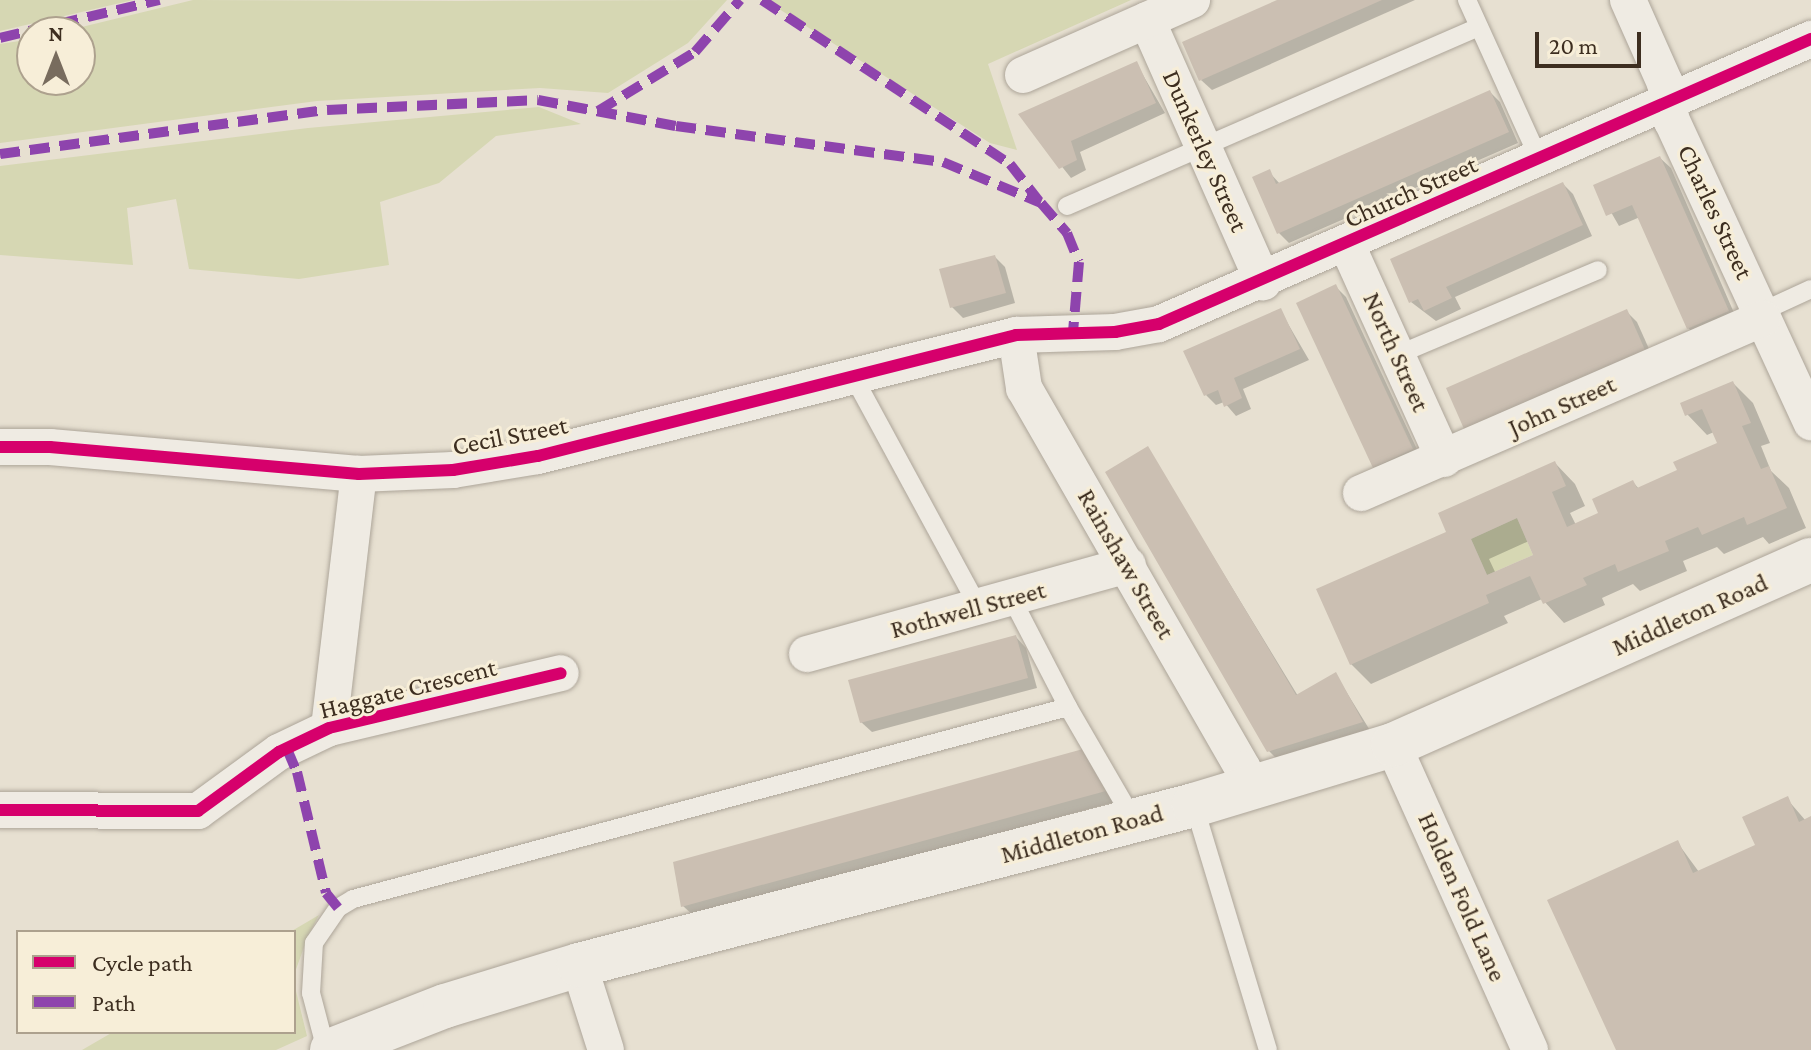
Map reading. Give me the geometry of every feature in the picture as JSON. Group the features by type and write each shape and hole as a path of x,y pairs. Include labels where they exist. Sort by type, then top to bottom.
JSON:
{"main road":[{"name":"Middleton Road","path":"329,1050 445,1006 579,965 1194,805 1393,745 1811,560"}],"street":[{"path":"1023,75 1192,0"},
{"name":"Charles Street","path":"1628,0 1665,83 1672,121 1811,422"},
{"name":"Dunkerley Street","path":"1147,20 1263,282"},
{"name":"Church Street","path":"1016,335 1115,332 1159,324 1263,282 1811,39"},
{"name":"North Street","path":"1347,245 1444,459"},
{"name":"John Street","path":"1361,493 1444,459 1762,315"},
{"name":"Cecil Street","path":"0,447 50,447 359,474 453,470 538,456 852,374 1016,335"},
{"name":"Rainshaw Street","path":"1016,335 1024,388 1243,769 1249,789"},
{"name":"Haggate Crescent","path":"329,728 359,474"},
{"name":"Rothwell Street","path":"807,654 1128,565"},
{"name":"Haggate Crescent","path":"0,810 198,811 279,752 329,728 561,673"},
{"name":"Holden Fold Lane","path":"1393,745 1530,1050"},
{"path":"579,965 606,1050"}],"lane":[{"path":"1467,0 1539,159"},
{"path":"1067,206 1479,27"},
{"path":"1397,355 1598,270"},
{"path":"1762,315 1811,289"},
{"path":"852,374 996,603 1068,707 1134,821"},
{"path":"329,1050 311,993 314,943 338,908 353,899 1068,707"},
{"path":"1194,805 1268,1050"}],"green space":[{"path":"0,0 133,0 64,16 16,16 16,27 0,31"},
{"path":"193,0 727,0 688,43 608,93 540,88 317,101 0,143 0,44 16,42 16,96 96,96 96,24"},
{"path":"765,0 1131,0 988,64 1017,150 990,143"},
{"path":"539,107 581,124 496,136 439,183 380,202 389,265 299,279 189,269 176,199 127,208 133,265 0,255 0,166 308,128"},
{"path":"1517,518 1533,555 1487,575 1471,539"},
{"path":"319,915 296,969 296,930 293,930"},
{"path":"296,991 307,1036 276,1050 82,1050 110,1034 296,1034"}],"building":[{"path":"1277,0 1382,0 1199,81 1182,42"},
{"path":"1137,61 1156,103 1071,141 1077,160 1059,169 1018,114"},
{"path":"1490,90 1509,132 1277,234 1252,177 1270,169 1276,184"},
{"path":"1660,156 1729,311 1687,329 1632,205 1606,216 1593,185"},
{"path":"1563,182 1583,225 1446,287 1452,298 1424,311 1418,299 1409,303 1390,259"},
{"path":"995,255 1006,293 950,308 939,269"},
{"path":"1336,284 1413,449 1373,468 1296,303"},
{"path":"1281,308 1300,349 1234,378 1242,398 1224,407 1218,390 1204,396 1183,351"},
{"path":"1627,309 1645,350 1464,429 1446,388"},
{"path":"1733,381 1751,423 1742,426 1761,469 1769,466 1787,508 1747,525 1744,517 1702,535 1698,527 1665,541 1669,551 1618,572 1615,564 1583,578 1587,585 1543,604 1530,576 1486,595 1489,603 1350,665 1316,589 1446,532 1438,513 1555,461 1566,486 1552,492 1567,527 1598,513 1592,499 1633,480 1637,488 1677,470 1673,462 1717,443 1702,409 1685,416 1680,403","holes":["1517,518 1533,555 1487,575 1471,539"]},
{"path":"1148,446 1296,695 1336,672 1363,722 1267,752 1105,472"},
{"path":"1016,635 1028,678 860,723 848,680"},
{"path":"1083,749 1106,791 681,907 673,862"},
{"path":"1788,796 1799,822 1811,816 1811,1050 1616,1050 1547,900 1678,840 1693,873 1755,845 1742,817"}],"marked path":[{"path":"0,38 160,0"},
{"path":"598,111 695,52 740,0"},
{"path":"762,0 1010,164 1039,201"},
{"path":"0,154 327,110 538,100 676,126 943,162 1041,203 1067,233 1079,262 1073,332"},
{"path":"287,749 297,772 326,893 338,908"}],"cycle path":[{"path":"0,447 50,447 359,474 453,470 538,456 1016,335 1115,332 1159,324 1811,39"},
{"path":"0,810 198,811 279,752 329,728 561,673"}]}
